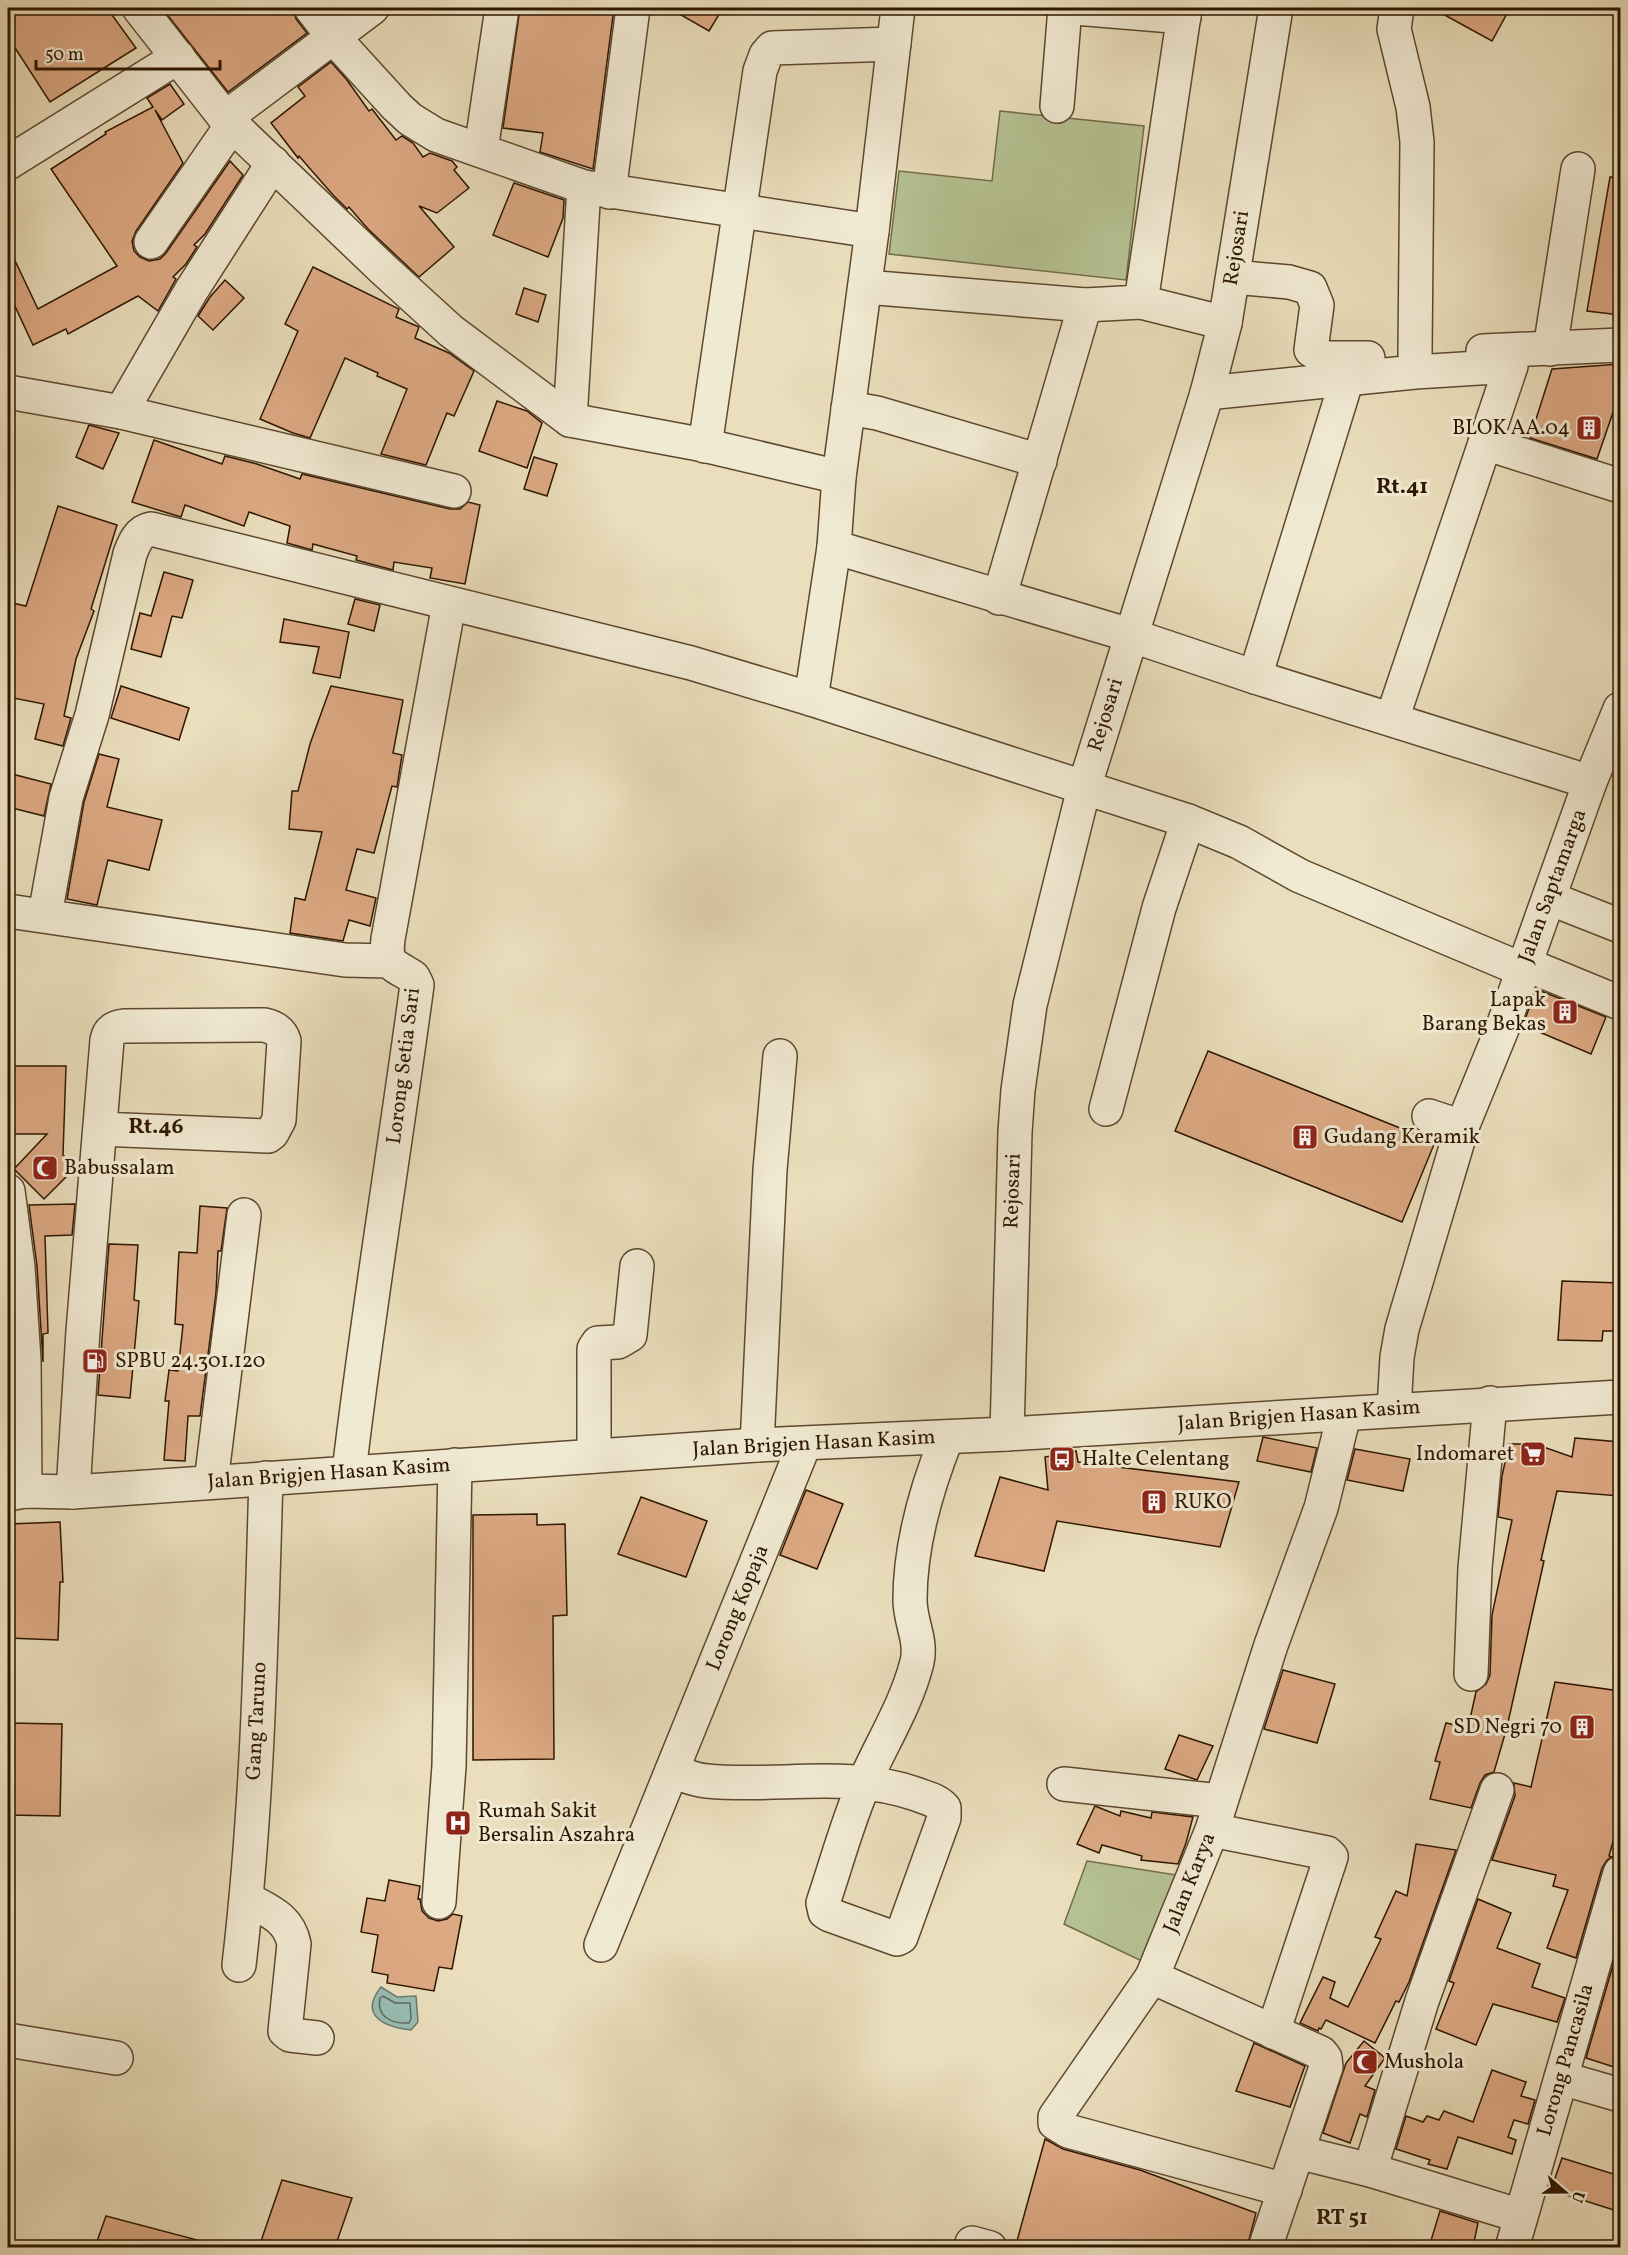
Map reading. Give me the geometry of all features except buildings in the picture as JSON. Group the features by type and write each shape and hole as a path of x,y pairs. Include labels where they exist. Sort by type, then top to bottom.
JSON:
{"street":[{"path":"139,8 229,121 273,164 451,331 570,420 705,446 839,477"},
{"path":"311,8 334,38 410,119 436,135 597,190 872,231"},
{"path":"151,242 229,121 372,8"},
{"path":"481,150 501,8"},
{"path":"570,420 597,190 633,8"},
{"path":"811,699 834,547 839,477 872,231 898,8"},
{"path":"1057,106 1065,8"},
{"path":"1075,8 1185,12 1141,302"},
{"name":"Rejosari","path":"1007,1434 1015,1132 1018,1090 1030,1005 1084,788 1207,393 1225,324 1276,8"},
{"path":"1397,8 1394,29 1413,107 1417,142 1415,354"},
{"path":"705,446 760,71 766,56 772,48 894,44"},
{"path":"8,163 178,57"},
{"path":"121,412 191,291 273,164"},
{"path":"1550,349 1578,169"},
{"path":"1233,277 1289,282 1310,288 1317,305 1311,350 1324,358 1348,359 1620,345"},
{"path":"864,287 1085,305 1141,302 1225,324"},
{"path":"999,598 1085,305"},
{"path":"1207,393 1511,366 1392,719"},
{"path":"1255,677 1347,379"},
{"path":"8,392 121,412 454,491"},
{"path":"848,408 877,413 1040,461"},
{"path":"1485,443 1620,486"},
{"path":"45,915 66,798 92,715 130,554 140,535 146,530 161,530 691,663 811,699 1188,821 1246,845 1300,876 1524,967 1620,1003"},
{"path":"834,547 999,598 1130,635 1255,677 1590,782"},
{"name":"Lorong Setia Sari","path":"349,1472 365,1341 417,985 413,977 393,966 389,961 388,939 449,604"},
{"name":"Jalan Saptamarga","path":"1394,1410 1397,1358 1402,1329 1462,1127 1524,967 1590,782 1617,728"},
{"path":"1106,1109 1159,908 1188,821"},
{"path":"1549,898 1620,926"},
{"path":"8,910 345,960 389,961"},
{"path":"73,1492 83,1331 107,1040 108,1035 114,1029 124,1026 264,1025 271,1026 282,1035 284,1041 279,1120 272,1133 267,1136 100,1129"},
{"path":"757,1445 770,1170 780,1056"},
{"path":"1429,1116 1462,1127"},
{"path":"8,1191 18,1267 24,1360 16,1493"},
{"path":"211,1482 244,1215"},
{"path":"594,1456 594,1349 598,1343 618,1342 630,1335 637,1266"},
{"name":"Jalan Brigjen Hasan Kasim","path":"16,1493 73,1492 757,1445 804,1445 1344,1415 1491,1403 1620,1396"},
{"path":"1471,1674 1475,1568 1491,1403"},
{"name":"Jalan Karya","path":"1285,2190 1068,2131 1055,2123 1055,2117 1152,1977 1216,1816 1271,1645 1321,1508 1344,1415"},
{"path":"672,1771 706,1781 865,1782 897,1788 934,1800 944,1808 944,1818 901,1937 897,1939 830,1915 822,1908 865,1782 902,1704 917,1660 919,1644 910,1603 910,1570 917,1529 947,1437"},
{"name":"Lorong Kopaja","path":"602,1945 804,1445"},
{"path":"439,1902 449,1766 455,1466"},
{"name":"Gang Taruno","path":"239,1965 247,1899 258,1702 266,1478"},
{"path":"1064,1784 1216,1816 1327,1853 1331,1857 1274,2032"},
{"path":"1370,2170 1422,2001 1497,1790"},
{"name":"Lorong Pancasila","path":"1512,2247 1620,1873"},
{"path":"247,1899 279,1916 292,1933 294,1944 285,2031 290,2035 317,2038"},
{"path":"1152,1977 1321,2053 1326,2062 1265,2247"},
{"path":"8,2040 116,2058"},
{"path":"1561,2078 1620,2095"},
{"path":"1298,2152 1370,2170 1521,2216"}],"green space":[{"path":"1000,111 1144,126 1126,280 889,254 899,171 992,181"},
{"path":"1087,1861 1183,1876 1146,1963 1064,1924"}],"water":[{"path":"381,1987 397,1997 416,1996 418,2022 411,2030 384,2023 374,2013 372,2006"}],"place":[{"name":"BLOK AA.04","path":"1589,428"},
{"name":"Lapak Barang Bekas","path":"1565,1012"},
{"name":"Gudang Keramik","path":"1305,1137"},
{"name":"Babussalam","path":"45,1168"},
{"name":"SPBU 24.301.120","path":"95,1361"},
{"name":"Indomaret","path":"1533,1454"},
{"name":"Halte Celentang","path":"1062,1459"},
{"name":"RUKO","path":"1154,1502"},
{"name":"SD Negri 70","path":"1582,1727"},
{"name":"Rumah Sakit Bersalin Aszahra","path":"458,1823"},
{"name":"Mushola","path":"1365,2062"}],"district":[{"name":"Rt.41","path":"1402,487"},
{"name":"Rt.46","path":"156,1127"},
{"name":"RT 51","path":"1342,2218"}]}
